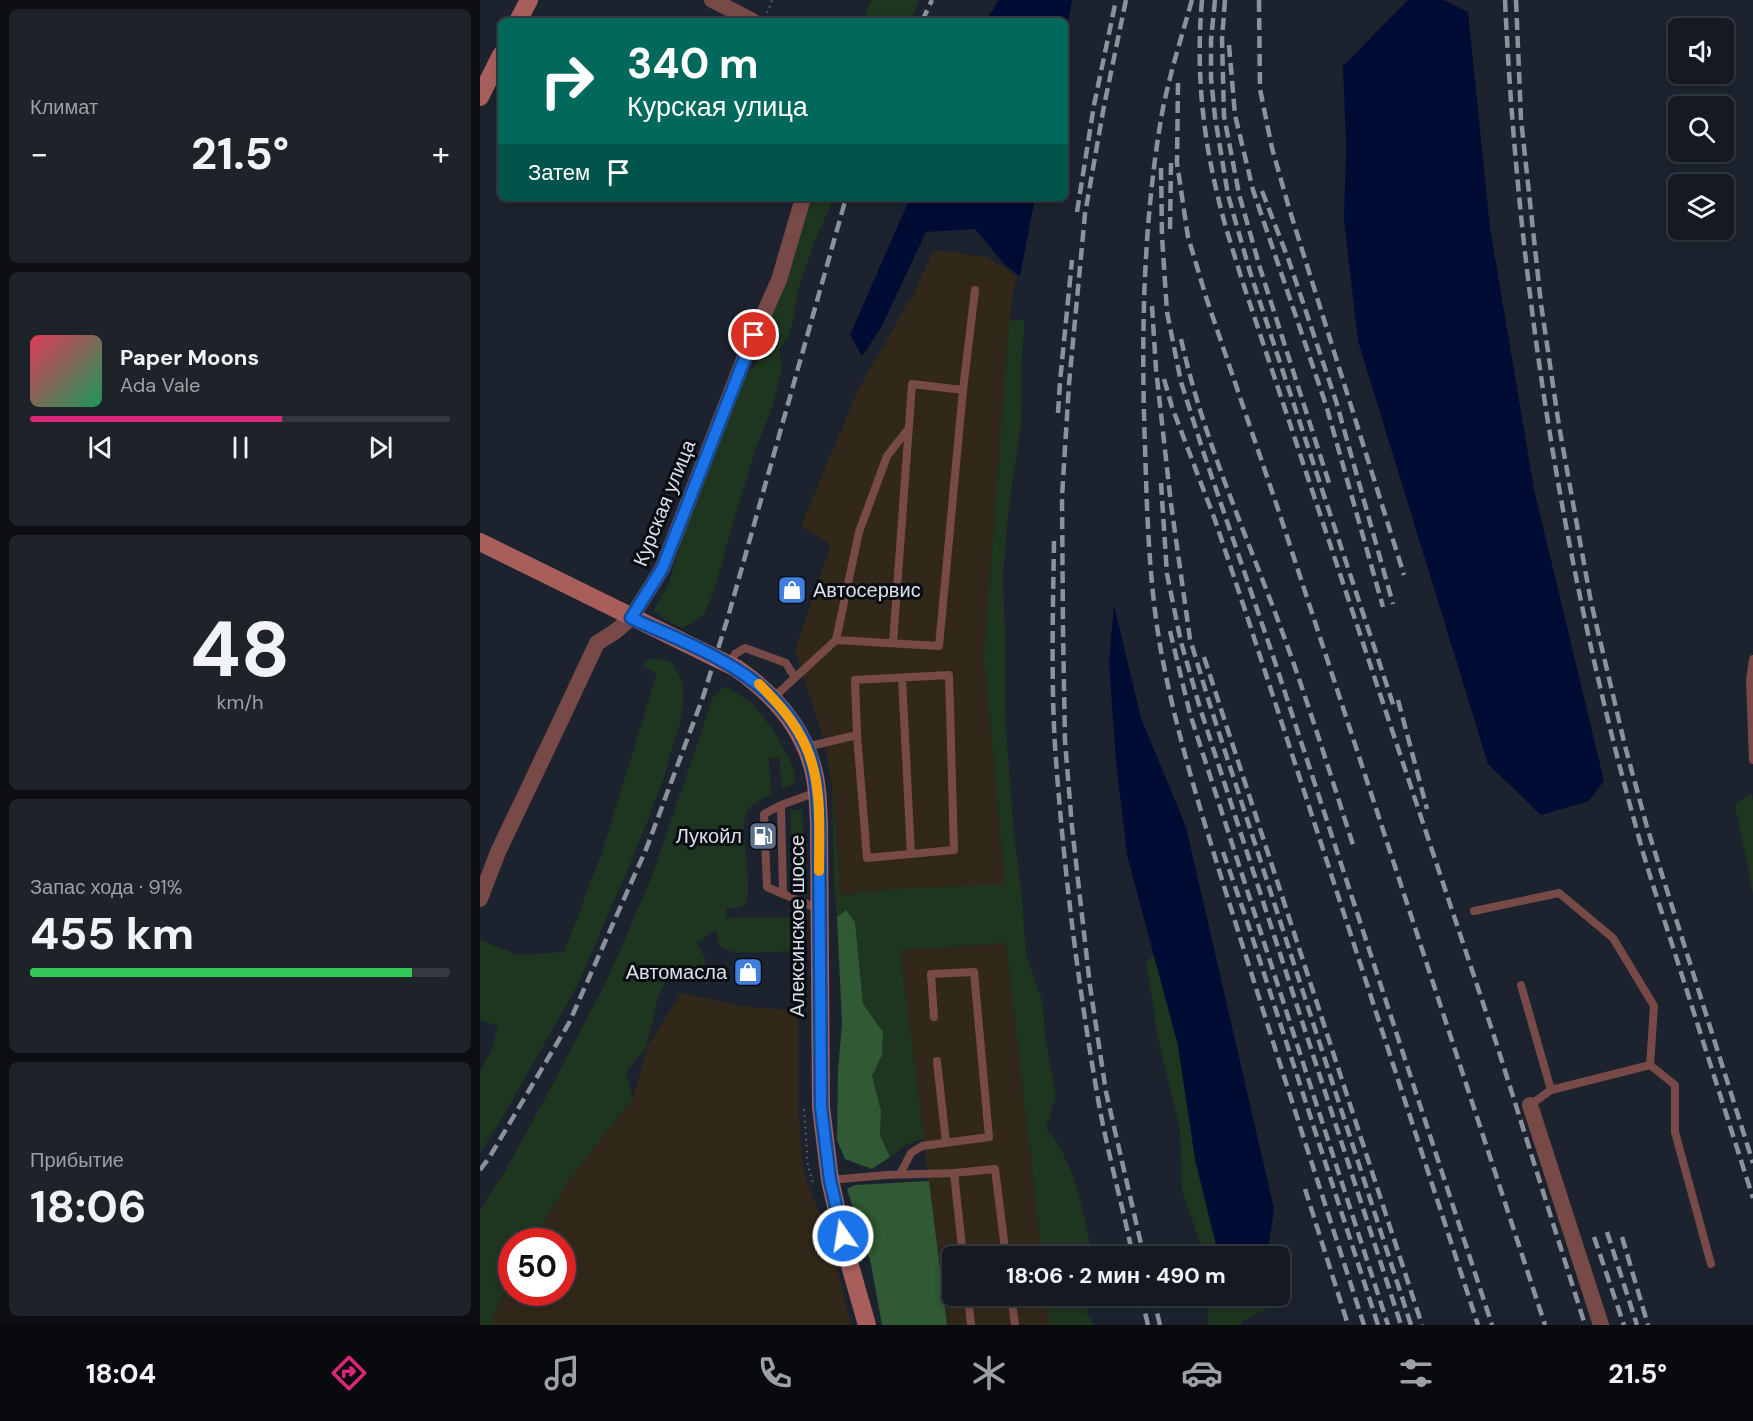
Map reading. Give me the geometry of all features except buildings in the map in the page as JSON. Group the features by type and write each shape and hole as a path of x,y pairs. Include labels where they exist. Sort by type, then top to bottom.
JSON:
{"main road":[{"path":"520,18 529,0"},
{"path":"480,97 498,61"},
{"name":"Алексинское шоссе","path":"480,542 631,618 730,664 758,683 773,698 789,717 806,747 813,767 819,824 821,1107 830,1180 847,1255 867,1325"}],"street":[{"path":"712,0 747,18"},
{"name":"Курская улица","path":"480,898 498,852 597,643 631,618 662,569 746,354 779,280 801,201"},
{"path":"1530,1106 1601,1325"}],"lane":[{"path":"836,640 939,646 963,390 975,290"},
{"path":"893,643 912,384 963,390"},
{"path":"773,698 836,640 859,532 887,456 909,428"},
{"path":"730,664 735,654 745,648 786,663 795,678"},
{"path":"1753,659 1750,680 1753,760"},
{"path":"949,675 954,850 867,858 855,680 902,678 949,675"},
{"path":"902,678 911,854"},
{"path":"806,747 857,735"},
{"path":"817,792 764,814 767,887 819,909"},
{"path":"781,805 783,894"},
{"path":"1474,911 1559,893 1613,938 1654,1006 1650,1065"},
{"path":"900,1174 911,1153 922,1146 989,1137 974,972 931,974 934,1017"},
{"path":"1521,985 1551,1090"},
{"path":"937,1061 946,1143"},
{"path":"1530,1106 1551,1090 1650,1065"},
{"path":"1650,1065 1675,1085 1675,1132 1711,1264"},
{"path":"830,1180 995,1169 1005,1246"},
{"path":"954,1173 962,1246"},
{"path":"969,1306 971,1325"},
{"path":"1012,1306 1015,1325"}],"path":[{"path":"764,18 772,0"}],"shaded area":[{"path":"934,250 987,257 1016,276 1009,321 984,657 1005,885 892,889 840,895 832,786 823,737 795,650 831,545 801,526 858,390 914,293"},
{"path":"1006,943 1041,1246 942,1246 942,1285 900,950"},
{"path":"681,993 742,1006 798,1011 798,1103 803,1172 832,1246 851,1325 490,1325 498,1306 576,1306 576,1228 541,1228 566,1184 633,1098 648,1046"},
{"path":"945,1306 1047,1306 1050,1325 947,1325"}],"green space":[{"path":"872,0 919,0 911,18 864,18"},
{"path":"805,201 833,201 800,283 790,334 779,350 782,368 773,404 755,452 715,588 704,615 682,628 665,620 654,609 668,586 694,501 748,371 758,361 763,351 765,340 763,326"},
{"path":"1025,319 1021,424 1009,506 1003,576 1005,713 1013,824 1022,896 1026,955 1043,1003 1045,1036 1056,1096 1046,1128 1065,1157 1082,1206 1091,1246 1041,1246 1006,943 900,950 924,1139 907,1144 890,1157 880,1135 881,1111 871,1076 882,1055 883,1032 863,1004 855,922 846,911 837,917 834,886 832,786 841,895 892,889 1005,884 984,657 1009,321"},
{"path":"649,659 660,659 672,663 682,680 684,696 680,723 663,780 628,869 577,986 480,1153 480,1071 491,1051 498,1026 480,1020 480,940 518,955 564,952 603,849 657,673 642,666"},
{"path":"725,686 752,703 774,731 792,765 796,783 782,788 779,757 769,758 771,795 750,807 744,823 748,877 747,899 742,906 726,909 726,918 802,917 805,921 804,951 736,953 720,947 716,930 697,943 706,960 698,979 669,973 658,998 646,1048 626,1072 633,1098 566,1184 541,1228 498,1228 498,1306 490,1325 480,1325 480,1210 504,1173 606,982 651,879 713,697"},
{"path":"1751,793 1753,801 1753,894 1735,805"},
{"path":"790,810 802,810 807,898 794,890"},
{"path":"846,910 855,922 863,1004 883,1032 882,1055 872,1076 881,1111 880,1135 890,1157 872,1169 845,1159 837,1140 838,1071 842,1023 837,917"},
{"path":"1154,956 1178,1045 1195,1159 1216,1246 1201,1246 1182,1190 1180,1130 1158,1038 1146,961"},
{"path":"929,1181 942,1285 942,1306 945,1306 947,1325 882,1325 871,1264 847,1189 855,1185"},
{"path":"1047,1306 1088,1306 1087,1313 1093,1325 1050,1325"},
{"path":"1207,1306 1270,1307 1243,1321 1241,1325 1209,1325"}],"water":[{"path":"999,0 1072,0 1068,22 1068,18 988,18"},
{"path":"1408,0 1443,0 1468,12 1490,228 1534,489 1604,781 1589,801 1541,815 1488,764 1358,341 1344,220 1346,144 1343,66"},
{"path":"909,201 1034,201 1020,276 1006,266 975,229 926,232 881,328 862,356 850,335"},
{"path":"1114,605 1141,718 1186,827 1274,1209 1269,1246 1216,1246 1195,1159 1178,1045 1127,855 1116,761 1109,663"}],"railway":[{"path":"923,18 932,0"},
{"path":"1077,212 1094,105 1116,0"},
{"path":"1126,0 1085,214 1069,384 1062,497 1063,630 1065,741 1090,986 1106,1092 1141,1246"},
{"path":"1192,0 1161,119 1147,241 1144,405 1149,549 1157,626 1168,687 1196,794 1364,1325"},
{"path":"1202,0 1200,75 1204,124 1220,207 1241,277 1495,1039 1585,1325"},
{"path":"1215,0 1211,40 1211,78 1228,195 1250,272 1395,710"},
{"path":"1225,0 1222,39 1224,116 1239,194 1260,268 1329,483"},
{"path":"1259,0 1260,89 1272,148 1404,575"},
{"path":"1505,0 1511,105 1532,314 1565,521 1586,623 1609,725 1636,827 1753,1198"},
{"path":"1516,0 1521,119 1541,304 1559,426 1591,602 1647,827 1753,1163"},
{"path":"1229,45 1235,115 1253,190 1326,405 1383,607"},
{"path":"1178,83 1177,163 1188,237 1545,1325"},
{"path":"1170,229 1171,163"},
{"path":"1161,168 1162,237 1167,312 1181,382 1492,1325"},
{"path":"1262,191 1289,261 1336,401 1393,604"},
{"path":"480,1170 569,1023 647,847 703,697 728,617 845,201"},
{"path":"1058,413 1072,260"},
{"path":"1152,306 1156,369 1171,504 1190,639 1411,1325"},
{"path":"1181,339 1211,444 1297,673 1354,848"},
{"path":"1164,379 1245,610 1478,1325"},
{"path":"1161,483 1167,574 1181,642 1200,708 1401,1325"},
{"path":"1054,541 1054,720 1067,876 1083,1007 1097,1093 1130,1246"},
{"path":"1170,631 1190,714 1388,1325"},
{"path":"1204,657 1422,1325"},
{"path":"1398,700 1427,809"},
{"path":"1223,852 1378,1325"},
{"path":"1305,1189 1348,1325"},
{"path":"1607,1232 1637,1325"},
{"path":"1594,1237 1624,1325"},
{"path":"1622,1237 1648,1325"},
{"path":"1143,1306 1148,1325"},
{"path":"1155,1306 1160,1325"}],"slow traffic":[{"path":"759,684 789,717 806,747 813,767 819,824 819,871"}],"place":[{"name":"Автосервис","path":"792,590"},
{"name":"Лукойл","path":"763,836"},
{"name":"Автомасла","path":"748,972"}],"route":[{"path":"754,335 662,569 631,618 730,664 758,683 789,717 806,747 813,767 819,824 821,1107 830,1180 843,1236"}]}
